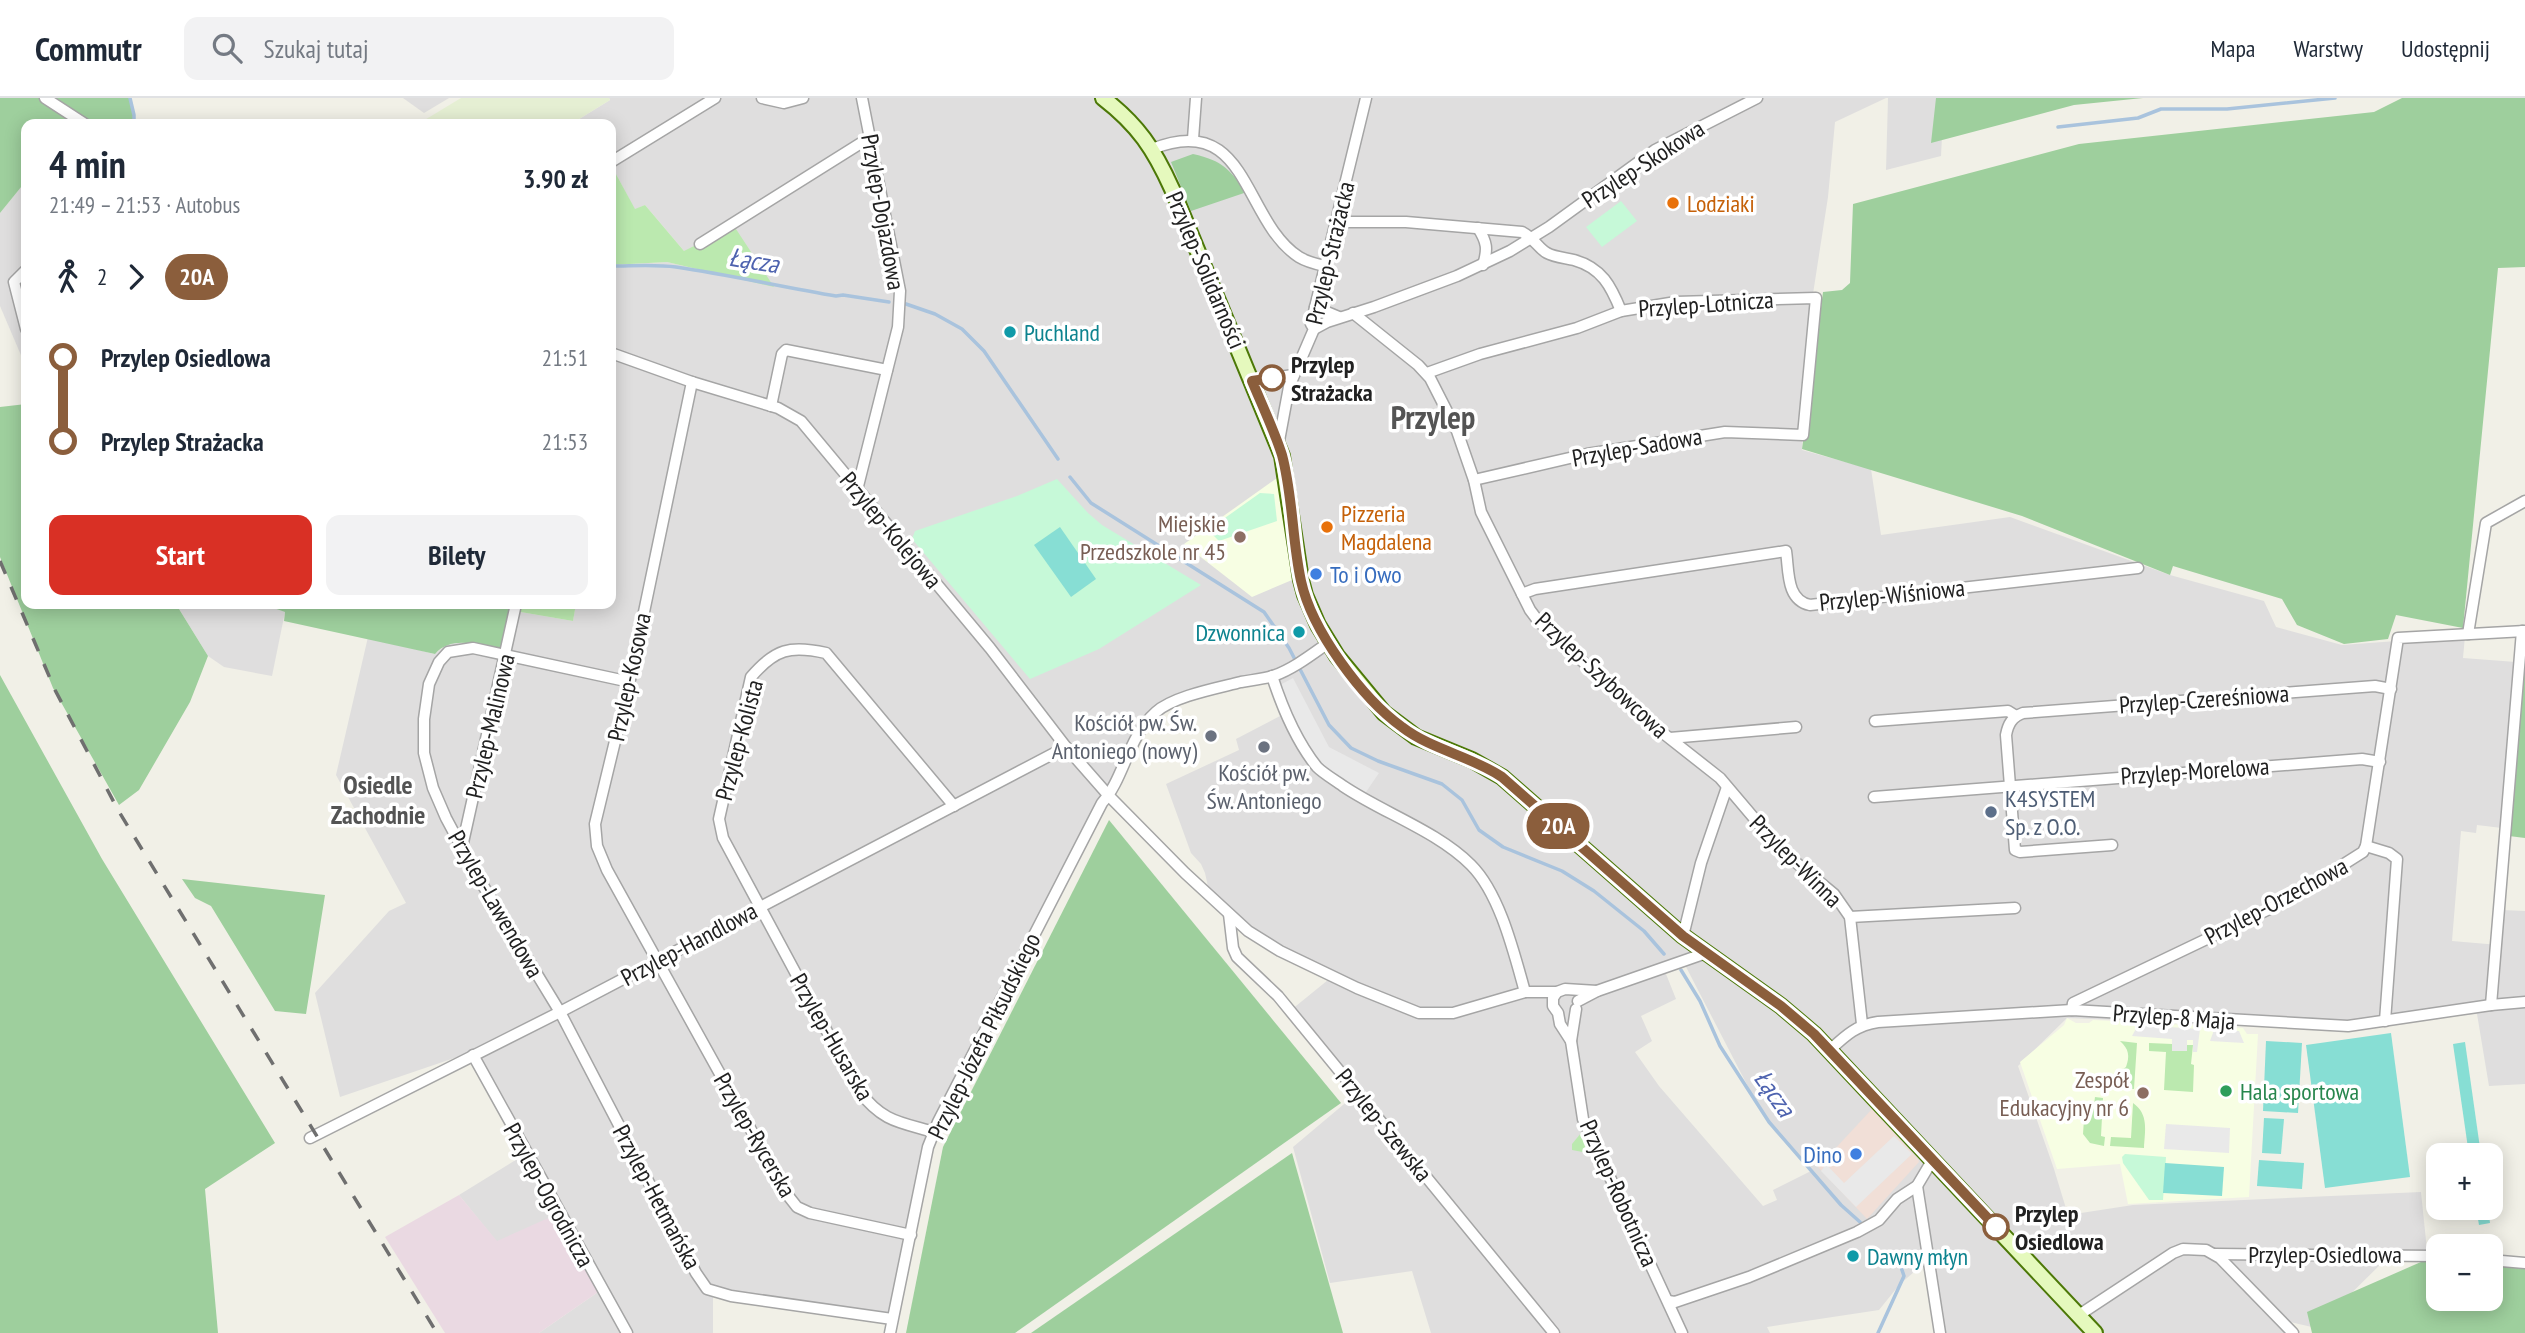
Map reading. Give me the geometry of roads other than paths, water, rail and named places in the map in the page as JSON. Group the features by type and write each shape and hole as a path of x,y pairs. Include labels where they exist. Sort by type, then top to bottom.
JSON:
{"main road":[{"name":"Przylep-Solidarności","path":"1103,98 1127,117 1152,149 1172,189 1279,446 1288,484 1305,595 1328,643 1384,713 1416,737 1472,760 1502,777 1683,936 1781,1006 1830,1049 2095,1333"}],"street":[{"path":"45,98 77,119"},
{"path":"616,159 715,98"},
{"path":"762,98 784,103 803,98"},
{"name":"Przylep-Dojazdowa","path":"858,490 898,327 900,291 862,98"},
{"path":"1193,139 1196,98"},
{"name":"Przylep-Strażacka","path":"1279,446 1293,375 1314,329 1311,324 1366,98"},
{"name":"Przylep-Skokowa","path":"1314,329 1339,317 1483,265 1534,238 1655,150 1757,98"},
{"path":"700,244 869,138"},
{"path":"1152,149 1170,142 1193,139 1222,152 1292,251 1305,260 1325,266"},
{"path":"1337,222 1406,222 1522,232 1534,238 1547,253 1580,262 1598,272 1612,286 1621,311"},
{"path":"1478,228 1486,241 1487,251 1483,265"},
{"path":"21,275 14,282 21,309"},
{"name":"Przylep-Lotnicza","path":"1427,373 1480,354 1577,328 1621,311 1676,302 1815,298 1803,435"},
{"path":"1315,307 1339,317"},
{"name":"Przylep-Szybowcowa","path":"1353,313 1427,373 1457,432 1474,481 1481,512 1530,610 1546,630 1720,778 1727,787"},
{"path":"771,406 782,354 786,350 887,370"},
{"name":"Przylep-Kolejowa","path":"616,355 771,406 790,413 801,421 990,648 1066,747 1109,796"},
{"path":"1252,381 1293,375"},
{"name":"Przylep-Kosowa","path":"657,960 607,870 597,846 595,824 630,680 692,382"},
{"name":"Przylep-Sadowa","path":"1474,481 1587,454 1726,432 1803,435"},
{"path":"2491,1005 2524,631 2469,634 2486,523 2525,501"},
{"name":"Przylep-Wiśniowa","path":"1522,594 1535,589 1786,551 1793,594 1800,603 1810,605 2137,568"},
{"name":"Przylep-Malinowa","path":"462,847 515,609"},
{"name":"Przylep-Orzechowa","path":"2072,1010 2073,1003 2297,895 2358,856 2367,846 2398,638 2469,634"},
{"path":"1328,643 1272,676 1199,694 1158,710 1143,726 1132,745 1109,796 1185,873 1248,931 1280,951 1395,1005 1432,1015 1453,1013 1525,992 1539,991 1555,997"},
{"name":"Przylep-Lawendowa","path":"560,1012 462,847 433,788 424,753 424,719 429,684 439,662 448,652 473,648 506,657 630,680"},
{"name":"Przylep-Kolista","path":"760,907 723,838 719,819 751,677 765,661 783,650 804,648 825,653 954,806"},
{"path":"1272,676 1284,712 1318,768 1361,798 1450,848 1472,866 1501,917 1525,992"},
{"name":"Przylep-Czereśniowa","path":"1875,721 2008,711 2016,716 2023,713 2375,686 2391,690"},
{"path":"2016,716 2010,722 2006,735 2015,850 2020,852 2112,845"},
{"path":"1670,738 1796,727"},
{"name":"Przylep-Handlowa","path":"310,1138 560,1012 1066,747"},
{"name":"Przylep-Morelowa","path":"1874,797 2362,758 2380,762"},
{"path":"1683,936 1702,863 1727,787"},
{"name":"Przylep-Winna","path":"1727,787 1781,850 1834,894 1850,917 1862,1024"},
{"name":"Przylep-Józefa Piłsudskiego","path":"890,1333 928,1147 934,1132 1096,815 1109,796"},
{"path":"2367,846 2389,853 2397,859 2385,1021"},
{"name":"Przylep-Husarska","path":"760,907 859,1091 871,1107 888,1119 934,1132"},
{"path":"1850,917 2015,908"},
{"name":"Przylep-Szewska","path":"1229,914 1233,948 1237,957 1278,996 1554,1333"},
{"path":"1555,997 1558,1013 1570,1014 1577,1005 1597,991 1706,953"},
{"name":"Przylep-Rycerska","path":"657,960 786,1193 797,1207 810,1213 911,1234"},
{"path":"1555,997 1565,989 1597,991"},
{"path":"1572,991 1577,1005"},
{"name":"Przylep-8 Maja","path":"1862,1024 2072,1010 2347,1026 2525,1002"},
{"name":"Przylep-Robotnicza","path":"1577,1005 1571,1041 1583,1119 1682,1333"},
{"name":"Przylep-Hetmańska","path":"560,1012 707,1289 731,1296 892,1319"},
{"name":"Przylep-Robotnicza","path":"1558,1013 1560,1024 1571,1041"},
{"path":"1830,1049 1862,1024"},
{"name":"Przylep-Ogrodnicza","path":"473,1055 627,1333"},
{"path":"1668,1301 1675,1302 1749,1278 1857,1232 1879,1220 1898,1199 1917,1186 1933,1158"},
{"path":"1917,1186 1940,1333"},
{"name":"Przylep-Osiedlowa","path":"2078,1315 2173,1254 2194,1248 2220,1258 2293,1333"},
{"name":"Przylep-Osiedlowa","path":"2213,1254 2426,1256"},
{"path":"2503,1261 2525,1262"}],"waterway":[{"name":"Łącza","path":"130,98 134,119"},
{"path":"2058,127 2138,118 2161,109 2227,109 2335,98"},
{"name":"Łącza","path":"616,266 676,267 836,296 889,302"},
{"name":"Łącza","path":"906,304 935,314 962,329 984,351 1058,459"},
{"name":"Łącza","path":"1070,477 1091,503 1264,612 1289,648 1329,725 1351,748 1378,761 1442,784 1462,800 1479,830 1503,847 1562,871 1594,891 1644,931 1664,954"},
{"name":"Łącza","path":"1681,970 1700,1001 1720,1046 1769,1122 1841,1205 1860,1222"},
{"name":"Łącza","path":"1878,1333 1904,1276 1898,1258"}],"railway":[{"path":"0,561 55,690 118,810 437,1333"}],"place":[{"name":"Lodziaki","path":"1673,203"},
{"name":"Puchland","path":"1010,332"},
{"name":"Przylep Strażacka","path":"1272,378"},
{"name":"Pizzeria Magdalena","path":"1327,527"},
{"name":"Miejskie Przedszkole nr 45","path":"1240,537"},
{"name":"To i Owo","path":"1316,574"},
{"name":"Dzwonnica","path":"1299,632"},
{"name":"Kościół pw. Św. Antoniego (nowy)","path":"1211,736"},
{"name":"Kościół pw. Św. Antoniego","path":"1264,747"},
{"name":"K4SYSTEM Sp. z O.O.","path":"1991,812"},
{"name":"Hala sportowa","path":"2226,1091"},
{"name":"Zespół Edukacyjny nr 6","path":"2143,1093"},
{"name":"Dino","path":"1856,1154"},
{"name":"Przylep Osiedlowa","path":"1996,1227"},
{"name":"Dawny młyn","path":"1853,1256"}],"district":[{"name":"Przylep","path":"1433,417"},
{"name":"Osiedle Zachodnie","path":"378,799"}]}
